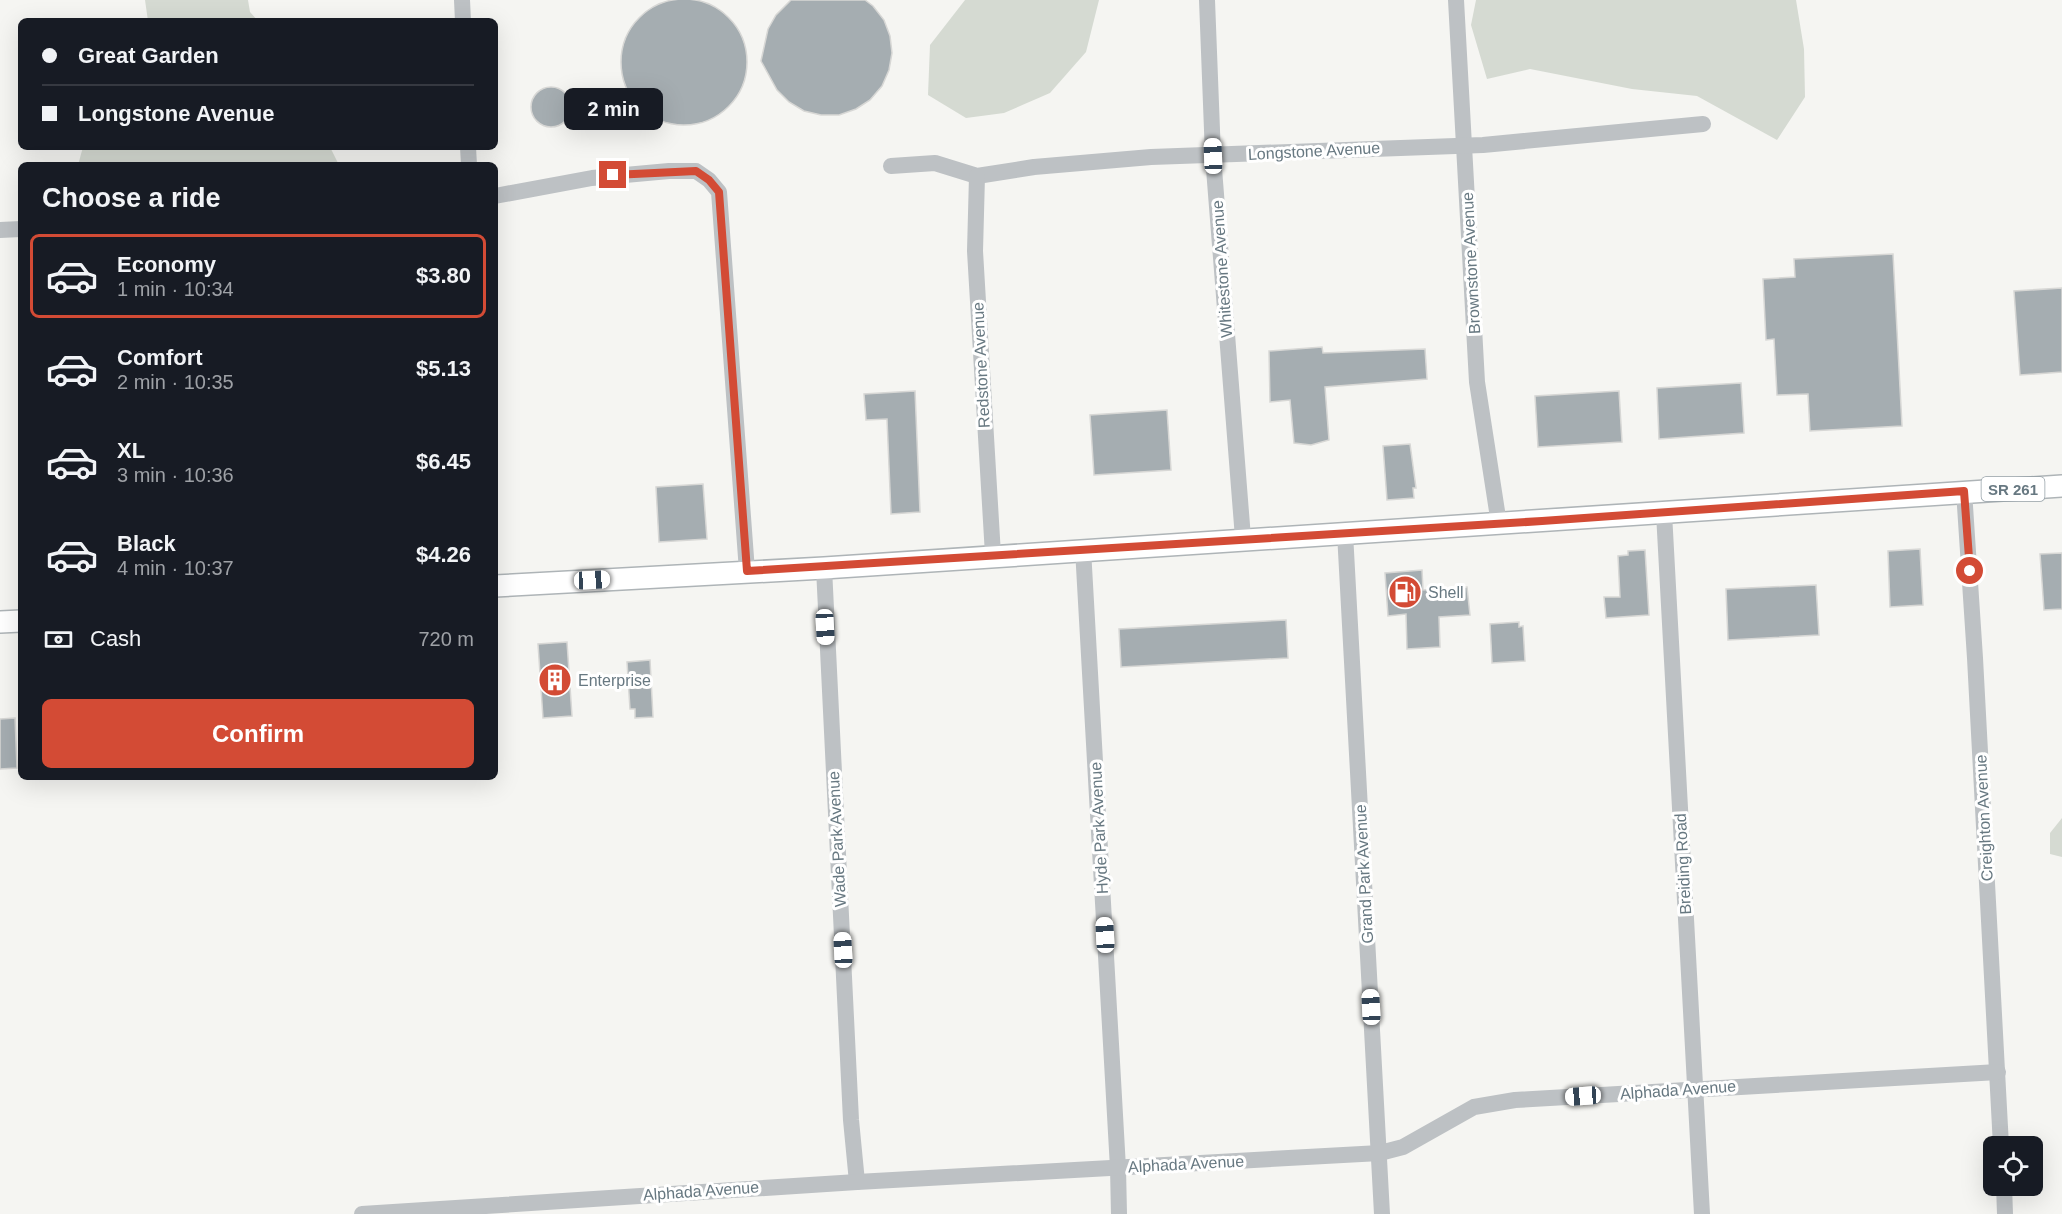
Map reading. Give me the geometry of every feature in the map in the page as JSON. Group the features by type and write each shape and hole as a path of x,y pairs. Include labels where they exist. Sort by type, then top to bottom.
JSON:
{"main road":[{"name":"SR 261","path":"498,586 824,568 1243,538 1499,524 2062,486"},
{"path":"0,622 18,621"}],"street":[{"path":"462,0 463,18"},
{"name":"Whitestone Avenue","path":"1207,0 1213,156 1243,538"},
{"name":"Brownstone Avenue","path":"1456,0 1466,145 1477,382 1499,524"},
{"name":"Longstone Avenue","path":"891,166 934,163 977,176 1034,167 1150,157 1466,145 1625,133 1703,124"},
{"path":"498,195 635,172 696,171 709,180 719,192 747,571"},
{"name":"Redstone Avenue","path":"977,176 975,251 993,555"},
{"path":"0,230 18,229"},
{"name":"Creighton Avenue","path":"1964,491 1974,627 2001,1136"},
{"name":"Breiding Road","path":"1664,513 1702,1214"},
{"name":"Grand Park Avenue","path":"1346,533 1382,1214"},
{"name":"Hyde Park Avenue","path":"1083,549 1119,1214"},
{"name":"Wade Park Avenue","path":"824,568 825,627 851,1120 857,1182"},
{"name":"Alphada Avenue","path":"362,1214 478,1210 857,1182 1380,1153 1403,1147 1474,1107 1515,1100 1998,1072"},
{"path":"2004,1196 2005,1214"}],"shaded area":[{"path":"145,0 248,0 250,12 255,18 148,18"},
{"path":"965,0 1099,0 1086,52 1050,93 1004,113 966,118 928,95 930,45"},
{"path":"1476,0 1796,0 1804,49 1805,97 1777,140 1697,96 1632,89 1530,69 1487,79 1471,25"},
{"path":"82,150 332,150 338,162 79,162"},
{"path":"2062,818 2062,857 2050,854 2050,833"}],"building":[{"path":"684,-1 708,3 729,17 743,38 747,62 743,86 729,107 708,121 684,125 660,121 639,107 625,86 621,62 625,38 639,17 660,3"},
{"path":"791,0 865,0 873,6 884,20 890,36 892,53 889,70 882,86 870,100 856,109 839,115 821,115 804,111 789,102 777,90 761,61 768,29 776,15"},
{"path":"551,87 565,93 571,107 565,121 551,127 537,121 531,107 537,93"},
{"path":"1893,254 1902,426 1810,431 1808,394 1777,395 1774,339 1766,340 1763,279 1795,277 1794,259"},
{"path":"2062,288 2062,372 2020,375 2014,291"},
{"path":"1322,347 1323,353 1425,349 1427,379 1325,387 1329,440 1311,445 1294,443 1290,400 1270,402 1269,351"},
{"path":"1741,383 1744,433 1659,439 1657,388"},
{"path":"915,391 920,512 891,514 887,419 866,420 864,394"},
{"path":"1619,391 1622,442 1538,447 1535,396"},
{"path":"1167,410 1171,470 1094,475 1090,415"},
{"path":"1410,444 1416,488 1413,488 1414,498 1387,500 1383,446"},
{"path":"703,484 707,539 659,542 656,487"},
{"path":"1920,549 1923,605 1890,607 1888,551"},
{"path":"1645,550 1649,615 1606,618 1604,597 1620,597 1618,556 1628,555 1628,551"},
{"path":"2062,553 2062,609 2044,610 2040,554"},
{"path":"1422,570 1423,590 1467,587 1470,615 1439,617 1440,647 1407,649 1406,614 1388,616 1385,573"},
{"path":"1816,585 1819,635 1728,640 1726,589"},
{"path":"1286,620 1288,658 1121,667 1119,629"},
{"path":"1519,622 1519,627 1523,626 1525,661 1492,663 1490,624"},
{"name":"Enterprise","path":"567,642 572,716 543,718 538,644"},
{"path":"650,660 653,717 635,718 635,709 630,709 627,662"},
{"path":"15,718 17,768 0,769 0,719"}],"place":[{"name":"Shell","path":"1405,592"},
{"name":"Enterprise","path":"555,680"}],"route":[{"path":"613,175 635,172 696,171 709,180 719,192 747,571 824,568 1243,538 1378,532 1685,512 1964,491 1970,571"}]}
